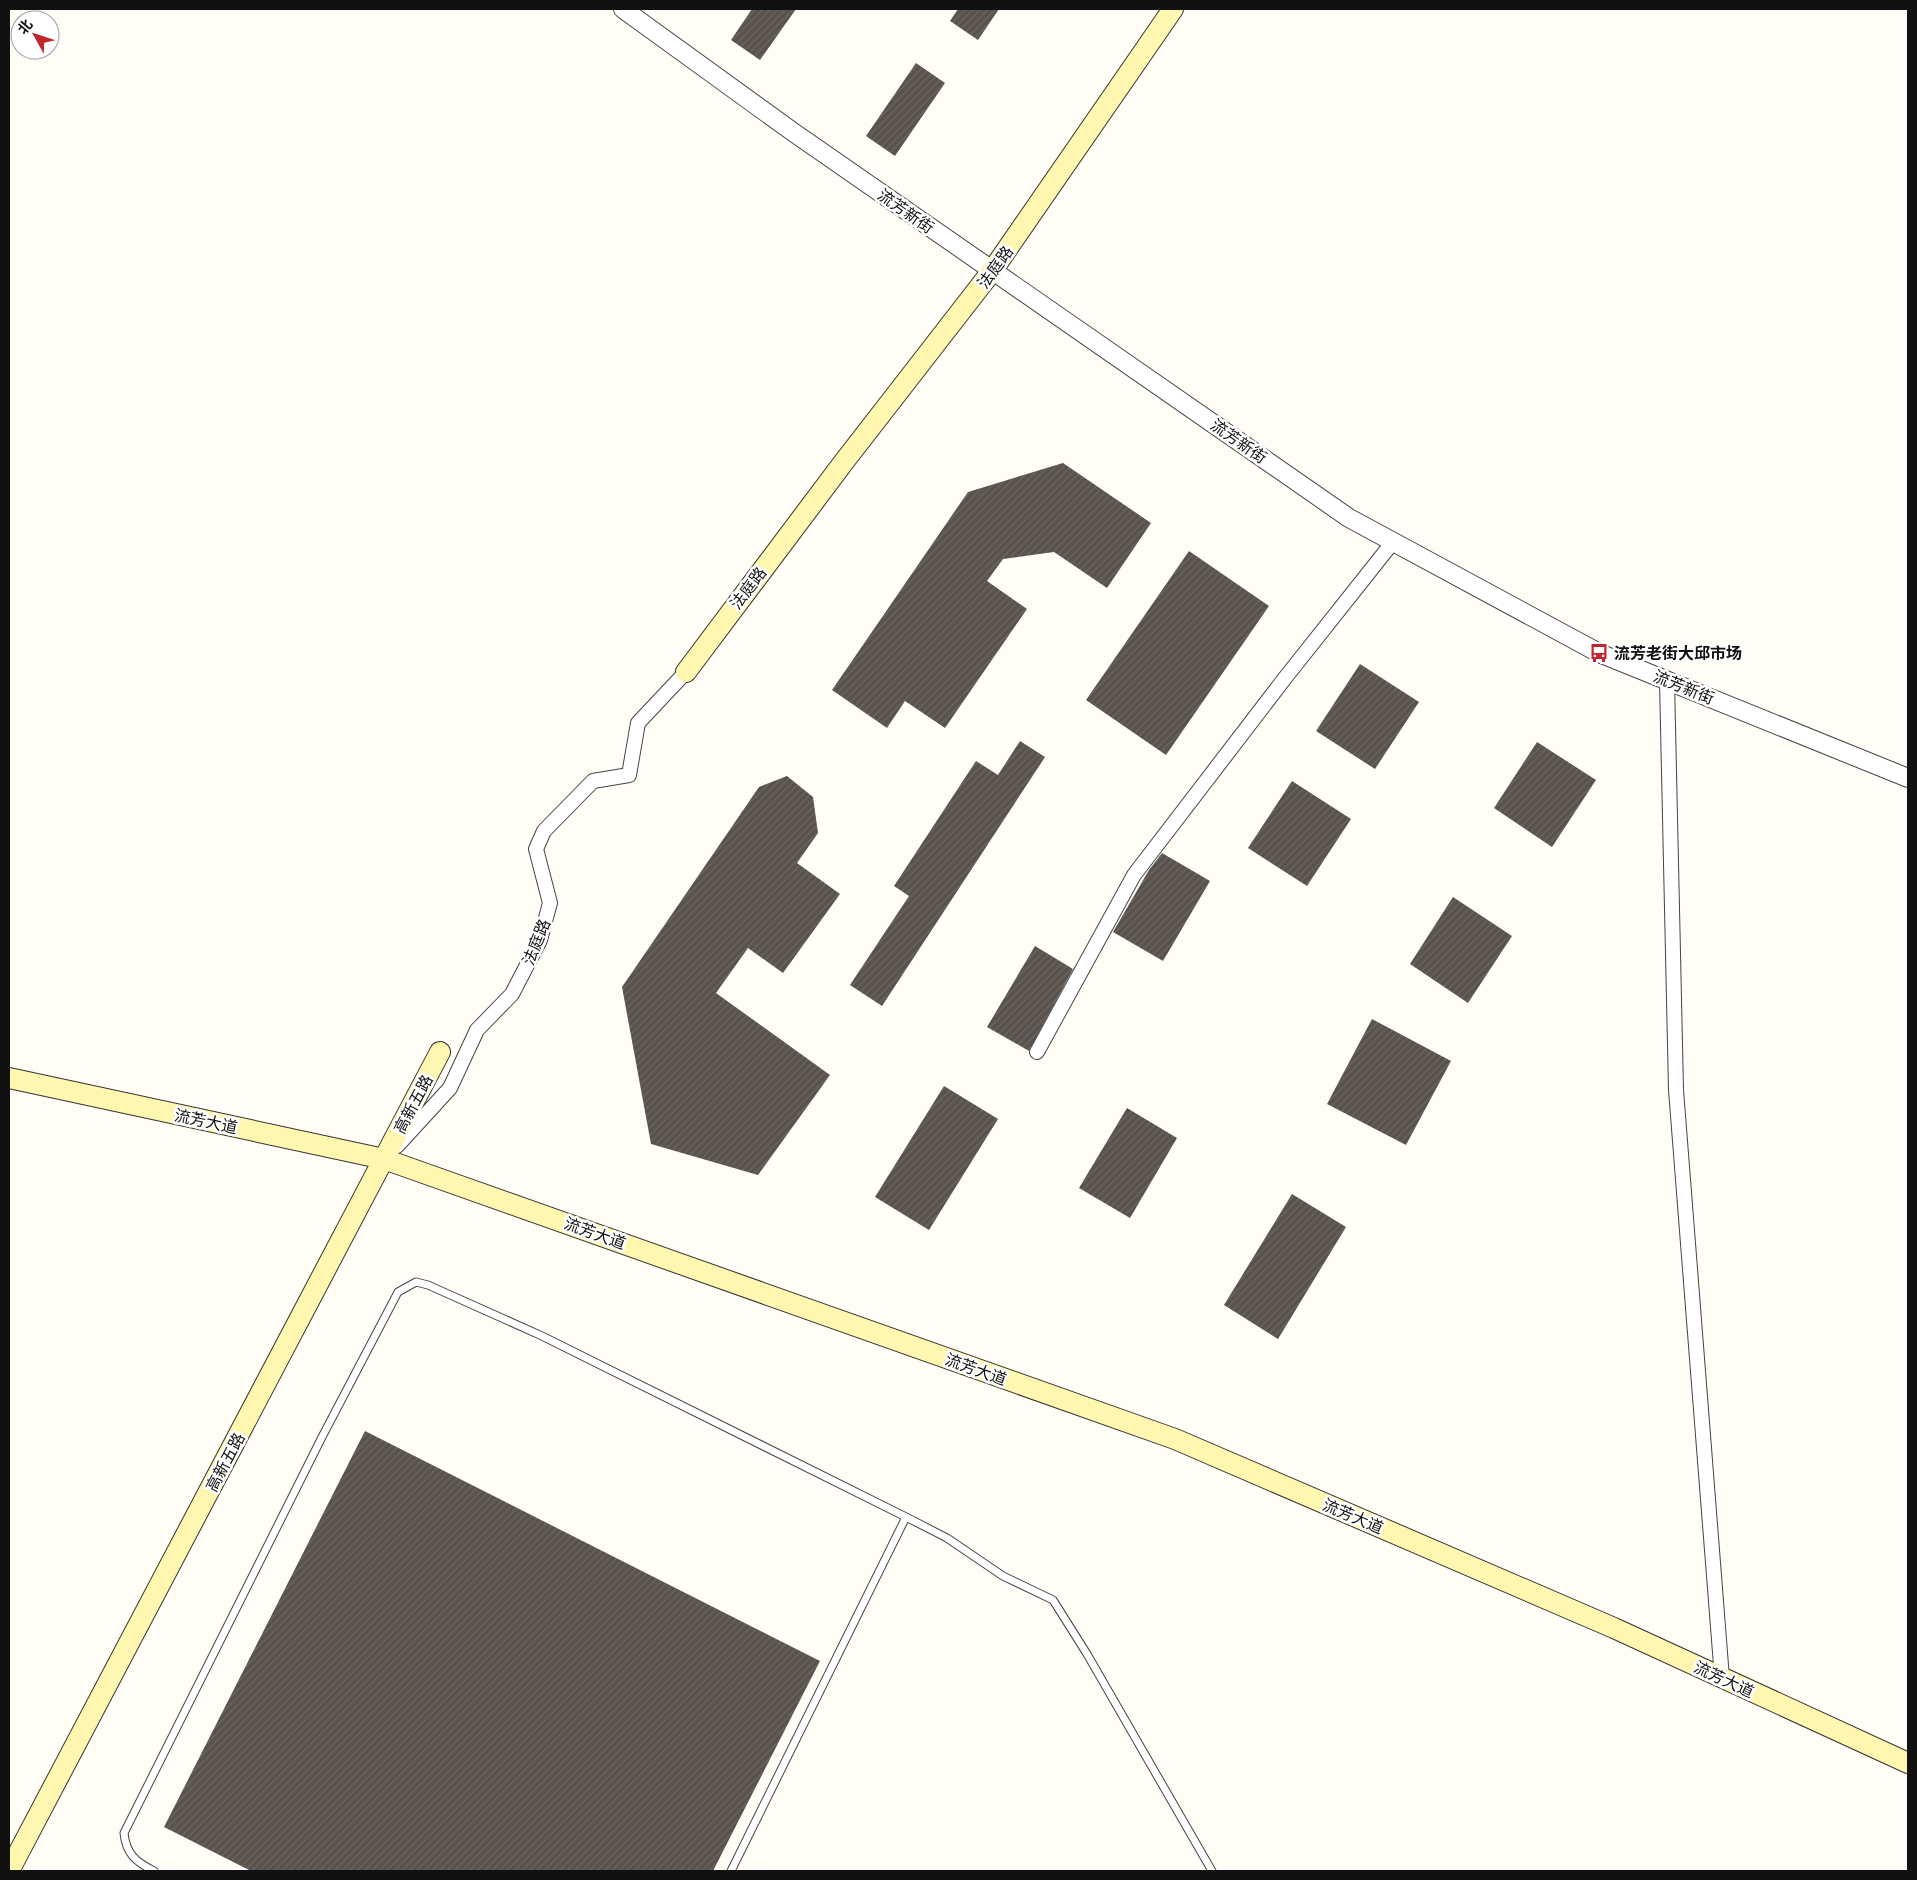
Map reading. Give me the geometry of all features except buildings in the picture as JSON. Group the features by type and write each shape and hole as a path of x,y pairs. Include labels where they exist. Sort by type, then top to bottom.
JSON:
{"main road":[{"name":"法庭路","path":"686,672 843,463 992,271 1173,9"},
{"name":"高新五路","path":"9,1871 440,1052"},
{"name":"流芳大道","path":"9,1078 384,1159 1175,1439 1604,1624 1908,1763"}],"street":[{"name":"流芳新街","path":"624,9 793,132 1349,518 1599,653 1908,778"},
{"path":"1037,1052 1134,875 1285,678 1393,542"},
{"name":"法庭路","path":"384,1159 450,1088 477,1030 512,994 540,940 550,903 536,849 544,831 593,781 629,775 638,723 686,672"},
{"path":"1667,681 1676,1090 1722,1678"}],"lane":[{"path":"154,1871 134,1860 126,1848 124,1833 322,1438 398,1292 416,1282 428,1285 542,1336 906,1517 947,1538 1003,1576 1053,1600 1087,1654 1212,1871"},
{"path":"731,1871 906,1517"}],"place":[{"name":"流芳老街大邱市场","path":"1599,653"}]}
